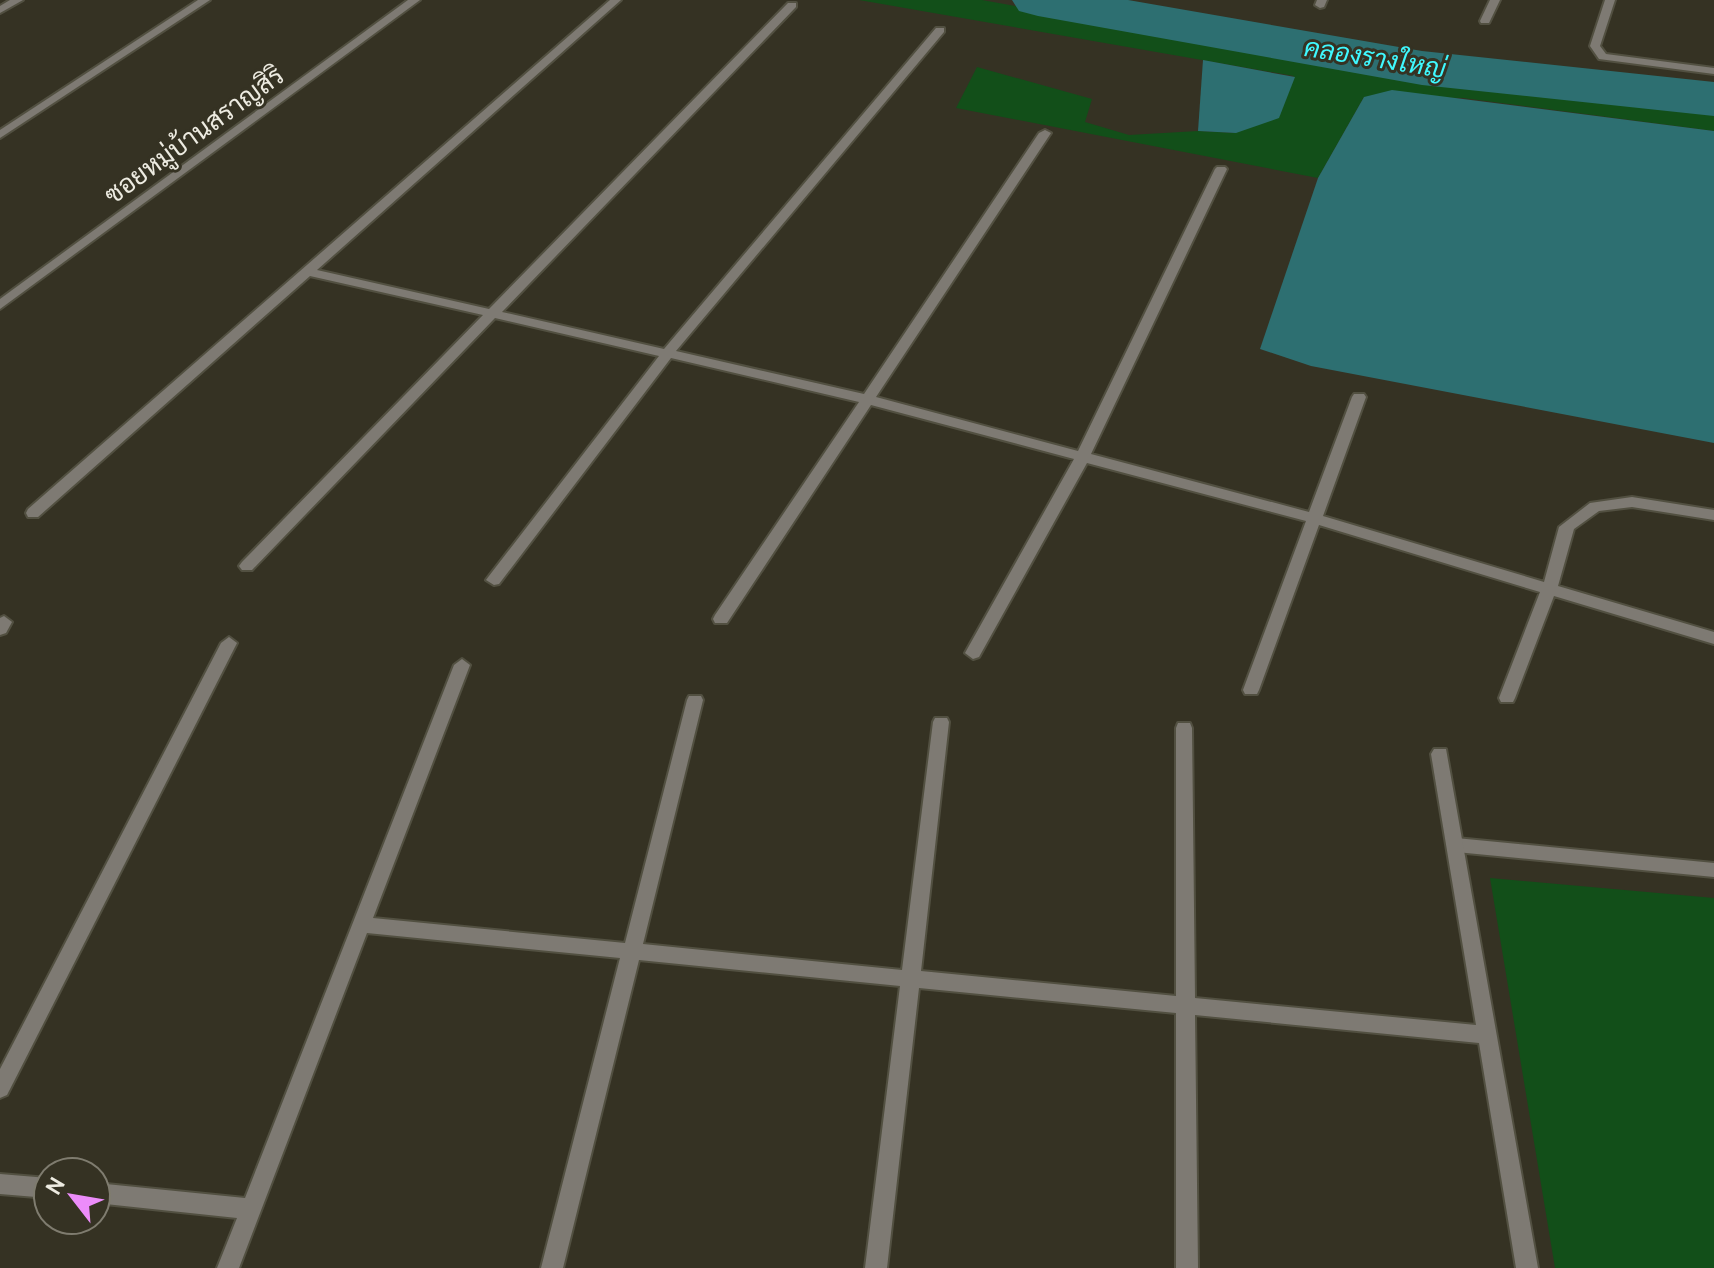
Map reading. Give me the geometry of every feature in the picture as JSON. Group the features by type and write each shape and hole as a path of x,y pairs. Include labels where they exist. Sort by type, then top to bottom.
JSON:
{"street":[{"path":"0,10 18,0"},
{"path":"0,135 205,0"},
{"name":"ซอยหมู่บ้านสราญสิริ","path":"0,305 415,0"},
{"path":"33,513 616,0"},
{"path":"1485,21 1495,0"},
{"path":"1610,0 1595,46 1603,57 1714,71"},
{"path":"247,566 488,314 792,5"},
{"path":"494,580 667,354 940,30"},
{"path":"721,619 1045,133"},
{"path":"973,653 1083,456 1221,169"},
{"path":"306,271 866,399 1316,519 1714,638"},
{"path":"1251,690 1359,397"},
{"path":"1507,698 1550,587 1567,527 1595,506 1632,502 1714,515"},
{"path":"0,1089 229,643"},
{"path":"228,1268 462,665"},
{"path":"552,1268 695,700"},
{"path":"876,1268 941,722"},
{"path":"1184,728 1187,1268"},
{"path":"1440,754 1527,1268"},
{"path":"1456,845 1714,870"},
{"path":"362,925 1488,1035"},
{"path":"0,1184 32,1187"},
{"path":"112,1195 252,1209"}],"green space":[{"path":"859,0 982,0 1221,43 1714,112 1714,131 1463,98 1364,97 1318,178 956,108 977,67 1092,99 1085,122 1129,135 1198,131 1236,133 1294,76"},
{"path":"1490,878 1714,898 1714,1268 1555,1268"}],"water":[{"path":"1203,60 1295,77 1279,118 1236,133 1198,131"},
{"path":"1392,90 1714,131 1714,443 1311,366 1260,349 1318,178 1364,97"}],"waterway":[{"name":"คลองรางใหญ่","path":"1038,0 1422,68 1714,99"}]}
